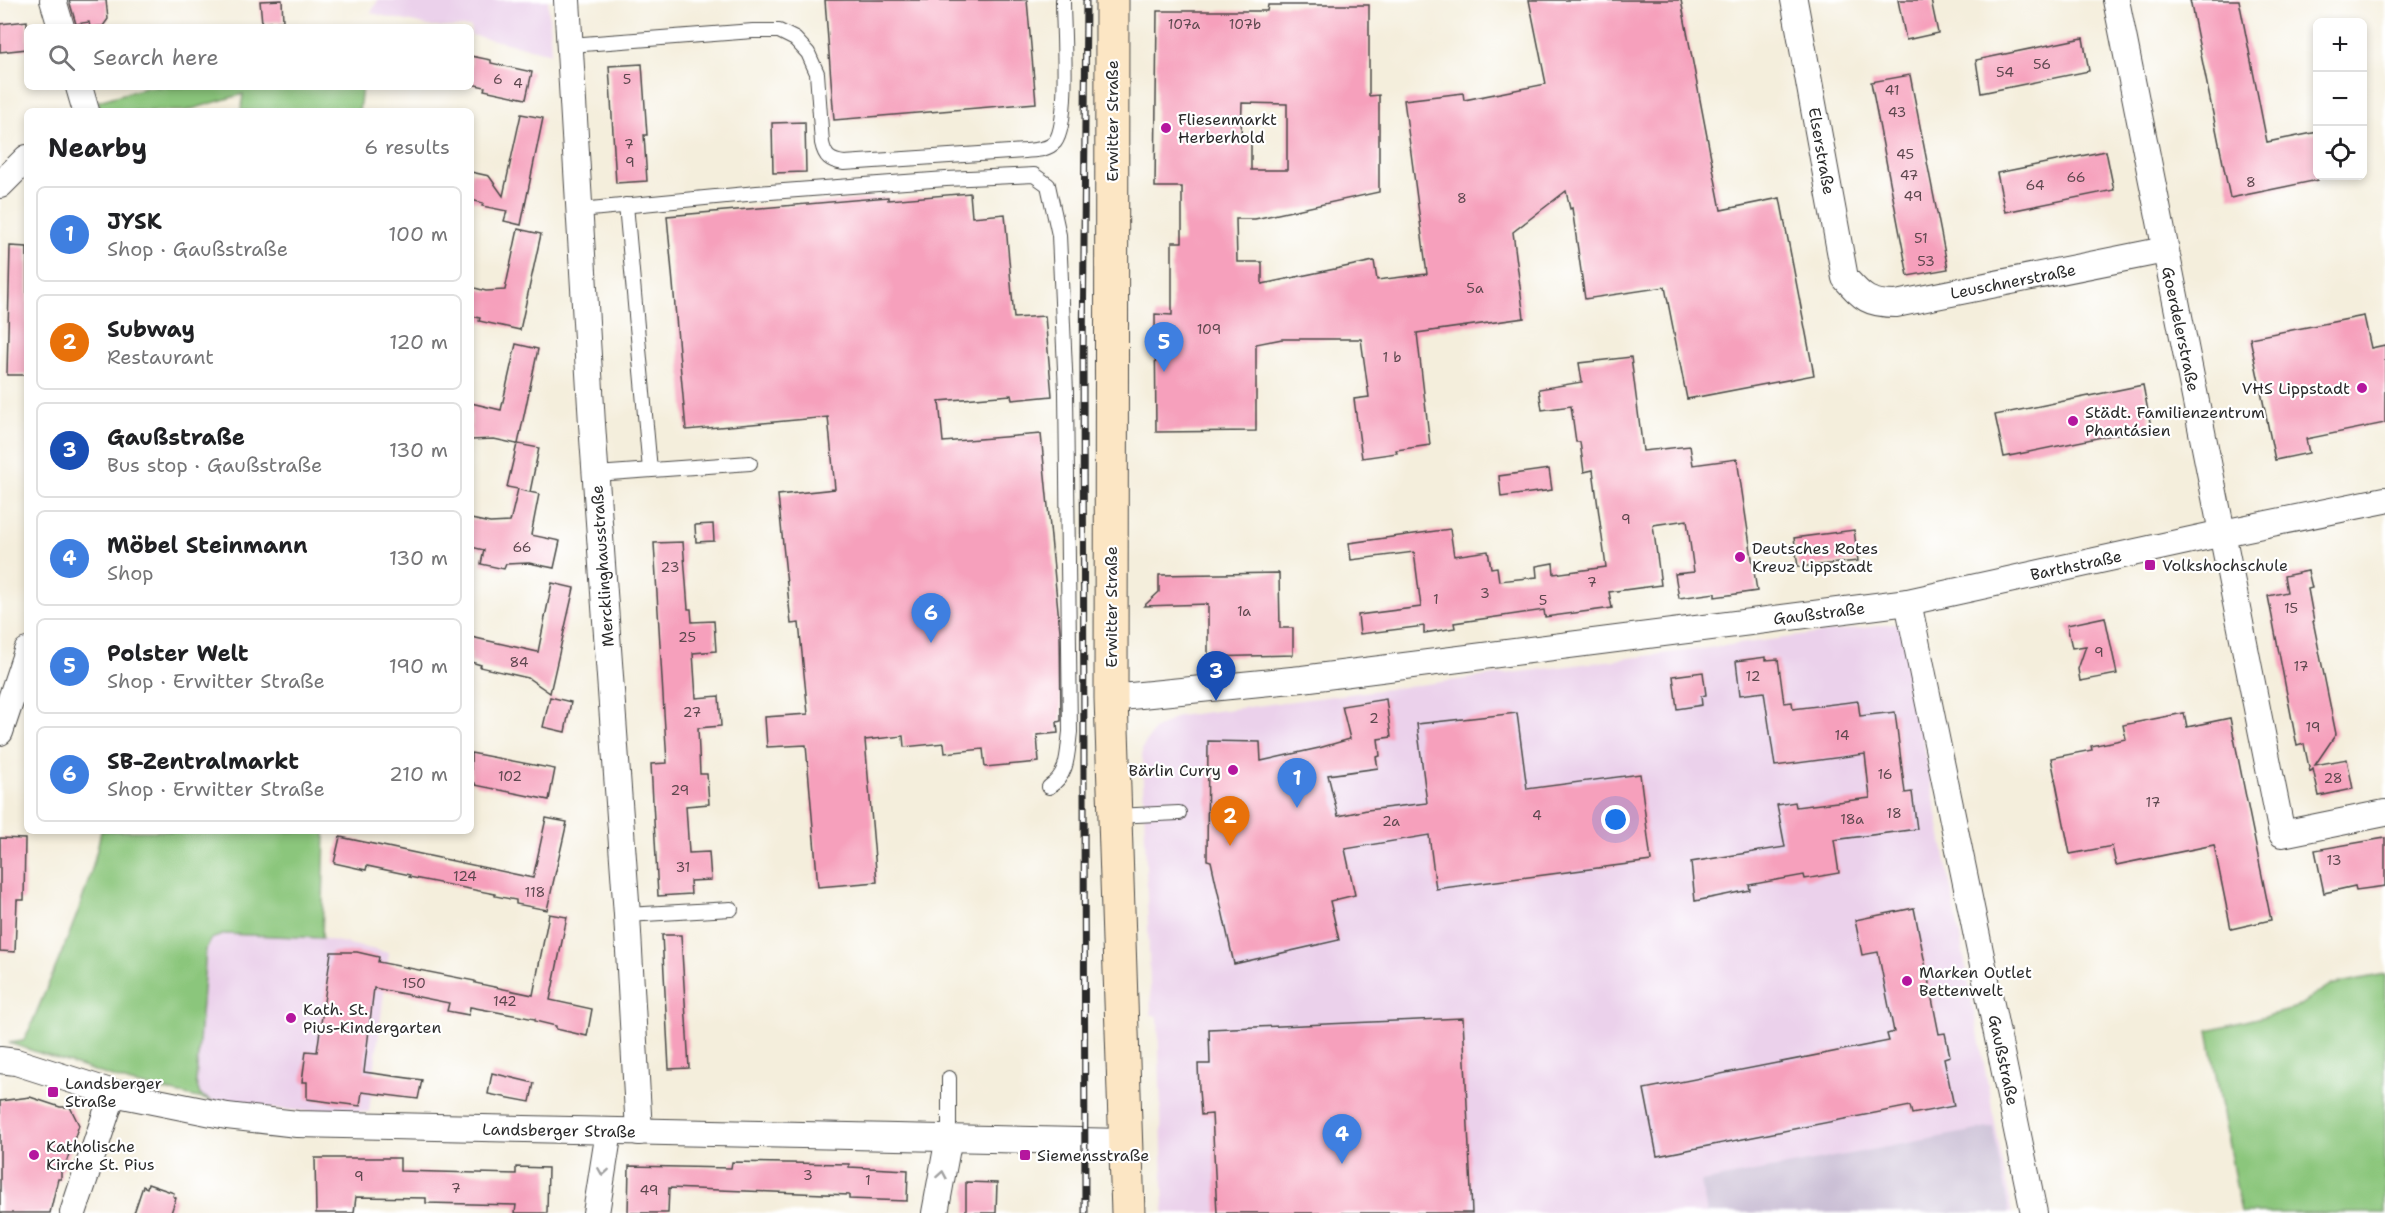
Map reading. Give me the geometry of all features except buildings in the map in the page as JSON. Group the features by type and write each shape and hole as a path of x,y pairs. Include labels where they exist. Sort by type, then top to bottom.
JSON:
{"main road":[{"name":"Erwitter Straße","path":"1112,0 1111,699 1128,1213"}],"street":[{"path":"52,0 60,24"},
{"name":"Mercklinghausstraße","path":"567,0 639,1132"},
{"name":"Elserstraße","path":"1794,0 1845,278 1862,297"},
{"name":"Goerdelerstraße","path":"2116,0 2282,834 2385,813"},
{"path":"80,90 85,108"},
{"path":"0,185 24,161"},
{"name":"Leuschnerstraße","path":"1862,297 1882,304 1896,304 2165,250"},
{"name":"Barthstraße","path":"1908,602 2385,500"},
{"name":"Gaußstraße","path":"1111,699 1302,679 1908,602 2034,1213"},
{"path":"0,732 24,660"},
{"name":"Landsberger Straße","path":"0,1060 16,1062 113,1093 227,1116 297,1124 1125,1142"},
{"path":"74,1213 113,1093"},
{"path":"596,1213 609,1131"},
{"path":"935,1213 949,1137"}],"lane":[{"path":"570,45 779,31 795,39 808,53 817,73 822,143 824,153 832,161 844,163 1025,152 1043,149 1054,144 1060,132 1063,103 1063,0"},
{"path":"580,210 946,179 1034,175 1048,185 1059,235 1066,392 1070,732 1064,774 1059,781 1049,787"},
{"path":"626,206 650,470"},
{"path":"596,474 750,463"},
{"path":"1114,816 1179,813"},
{"path":"627,915 731,909"},
{"path":"949,1078 949,1137"}],"shaded area":[{"path":"378,0 548,0 551,53 474,36 474,24 420,24 371,13"},
{"path":"1901,623 2012,1213 1164,1213 1158,1017 1151,1014 1142,748 1154,730 1178,716"},
{"name":"Kath. St. Pius-Kindergarten","path":"225,934 322,938 389,953 369,1112 265,1108 212,1101 200,1095 196,1083 206,949 211,939"},
{"path":"1993,1127 2009,1213 1707,1213 1701,1182"}],"green space":[{"path":"137,90 362,90 359,108 241,108 243,94 195,108 100,108 98,101"},
{"path":"100,834 325,834 322,938 225,934 211,939 206,949 196,1082 200,1095 212,1101 131,1083 9,1043 23,1041 30,1028 80,907"},
{"path":"2385,974 2385,1213 2241,1213 2208,1030 2294,1009 2330,985"}],"railway":[{"path":"1085,1213 1083,361 1086,0"}],"place":[{"name":"Fliesenmarkt Herberhold","path":"1166,128"},
{"name":"Polster Welt","path":"1164,372"},
{"name":"VHS Lippstadt","path":"2362,388"},
{"name":"Städt. Familienzentrum Phantásien","path":"2073,421"},
{"name":"Deutsches Rotes Kreuz Lippstadt","path":"1740,557"},
{"name":"Volkshochschule","path":"2150,565"},
{"name":"SB-Zentralmarkt","path":"931,643"},
{"name":"Gaußstraße","path":"1216,701"},
{"name":"Bärlin Curry","path":"1233,770"},
{"name":"JYSK","path":"1297,808"},
{"name":"Subway","path":"1230,846"},
{"name":"Marken Outlet Bettenwelt","path":"1907,981"},
{"name":"Kath. St. Pius-Kindergarten","path":"291,1018"},
{"name":"Landsberger Straße","path":"53,1092"},
{"name":"Katholische Kirche St. Pius","path":"34,1155"},
{"name":"Siemensstraße","path":"1025,1155"},
{"name":"Möbel Steinmann","path":"1342,1164"}]}
